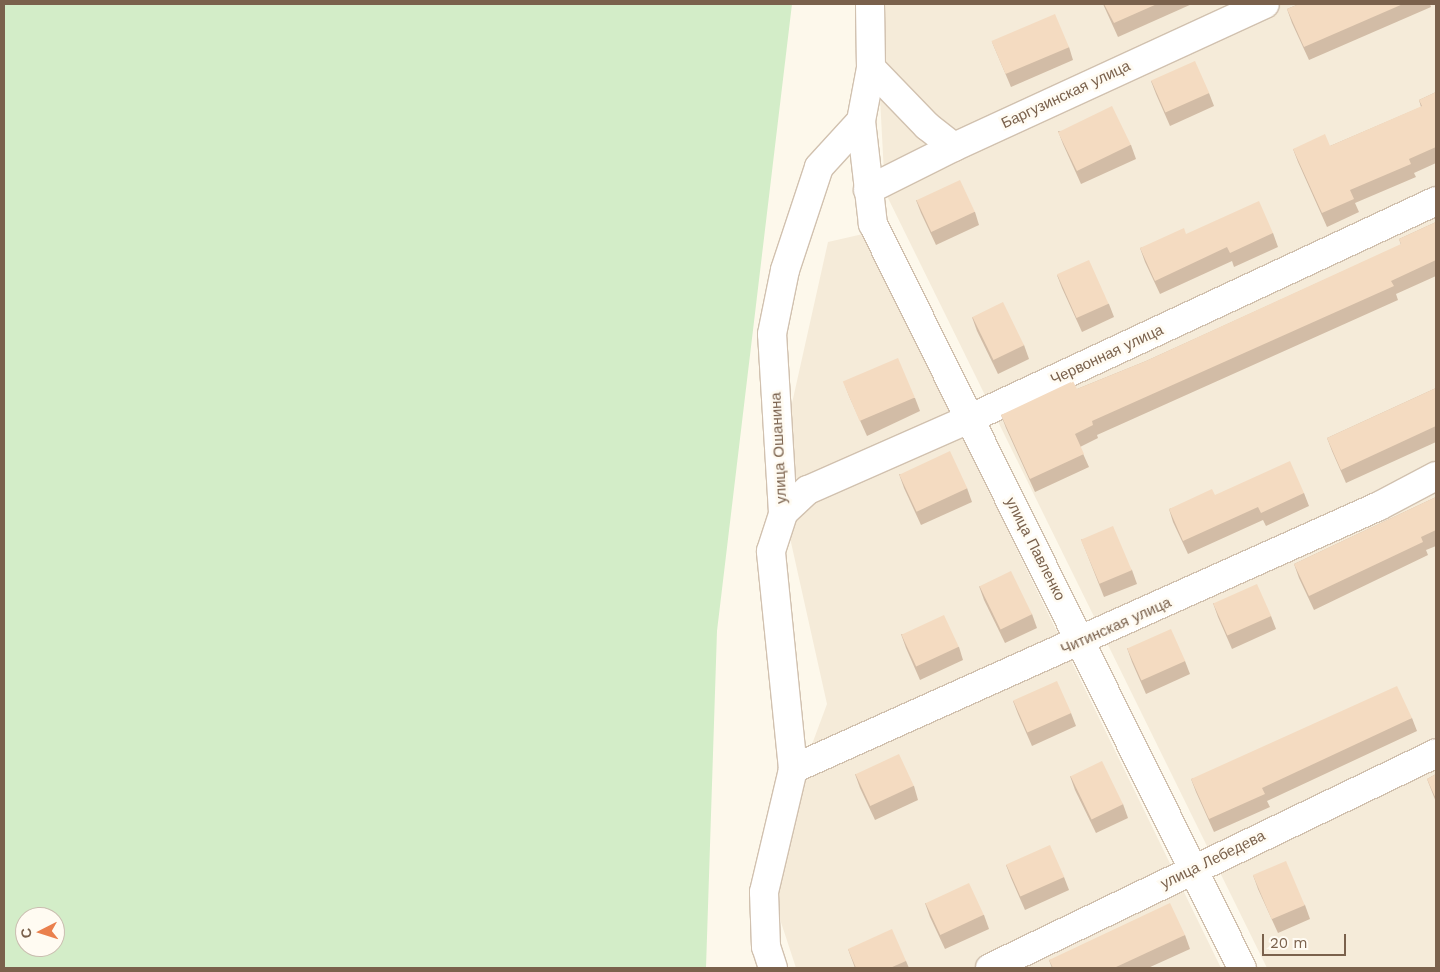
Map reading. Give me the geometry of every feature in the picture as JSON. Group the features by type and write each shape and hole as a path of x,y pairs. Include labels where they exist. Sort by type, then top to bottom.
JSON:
{"street":[{"path":"861,120 871,68 870,4"},
{"name":"Баргузинская улица","path":"868,190 954,147 1265,4"},
{"path":"871,68 927,126 954,147"},
{"name":"улица Павленко","path":"861,120 873,224 969,419 1082,641 1192,870 1242,968"},
{"name":"улица Ошанина","path":"773,968 766,947 764,892 793,770 772,551 783,513 772,334 785,270 819,167 861,120"},
{"name":"Червонная улица","path":"783,513 808,490 969,419 1436,201"},
{"name":"Читинская улица","path":"793,770 1379,506 1436,476"},
{"name":"улица Лебедева","path":"990,968 1436,753"}],"shaded area":[{"path":"875,4 1436,4 1436,968 1267,968 885,192"},
{"path":"863,234 1221,968 796,968 776,907 798,782 827,704 776,475 828,242"}],"green space":[{"path":"4,4 792,4 717,631 706,968 4,968"}],"building":[{"path":"1104,4 1157,4 1114,23"},
{"path":"1299,4 1403,4 1304,47 1287,9"},
{"path":"1055,14 1069,47 1006,74 991,41"},
{"path":"1195,61 1209,93 1165,112 1151,81"},
{"path":"1436,92 1436,147 1409,159 1411,164 1350,190 1354,199 1322,213 1293,149 1325,134 1330,146 1422,106 1419,100"},
{"path":"1112,106 1131,145 1077,171 1058,132"},
{"path":"960,180 975,212 931,232 916,200"},
{"path":"1259,201 1273,233 1230,253 1227,247 1155,281 1140,248 1184,228 1186,234"},
{"path":"1436,222 1436,260 1391,281 1394,286 1092,421 1093,425 1075,434 1084,454 1030,479 1001,415 1073,381 1077,389 1146,361 1401,244 1399,239"},
{"path":"1089,260 1109,304 1077,318 1057,274"},
{"path":"1003,302 1024,345 993,360 972,317"},
{"path":"898,358 915,398 860,421 843,381"},
{"path":"1436,388 1436,426 1341,470 1327,438"},
{"path":"950,451 967,488 917,512 899,475"},
{"path":"1290,461 1304,493 1261,513 1258,507 1183,541 1169,509 1212,489 1215,495"},
{"path":"1436,497 1436,530 1421,537 1423,542 1309,596 1294,564"},
{"path":"1113,526 1132,570 1100,584 1081,540"},
{"path":"1011,571 1032,614 1001,629 980,586"},
{"path":"1257,584 1271,616 1227,635 1213,604"},
{"path":"944,615 959,647 916,667 901,635"},
{"path":"1171,629 1185,661 1141,680 1127,649"},
{"path":"1057,681 1071,713 1027,732 1013,701"},
{"path":"1397,686 1412,718 1262,788 1265,794 1209,819 1191,779"},
{"path":"899,754 914,786 870,806 855,774"},
{"path":"1102,761 1123,804 1092,819 1071,776"},
{"path":"1436,774 1436,799 1427,779"},
{"path":"1050,845 1064,877 1020,896 1006,865"},
{"path":"1286,861 1305,905 1272,919 1253,875"},
{"path":"969,883 984,915 940,935 925,903"},
{"path":"1170,903 1185,935 1114,968 1053,968 1049,960"},
{"path":"892,929 906,961 890,968 856,968 848,949"}]}
